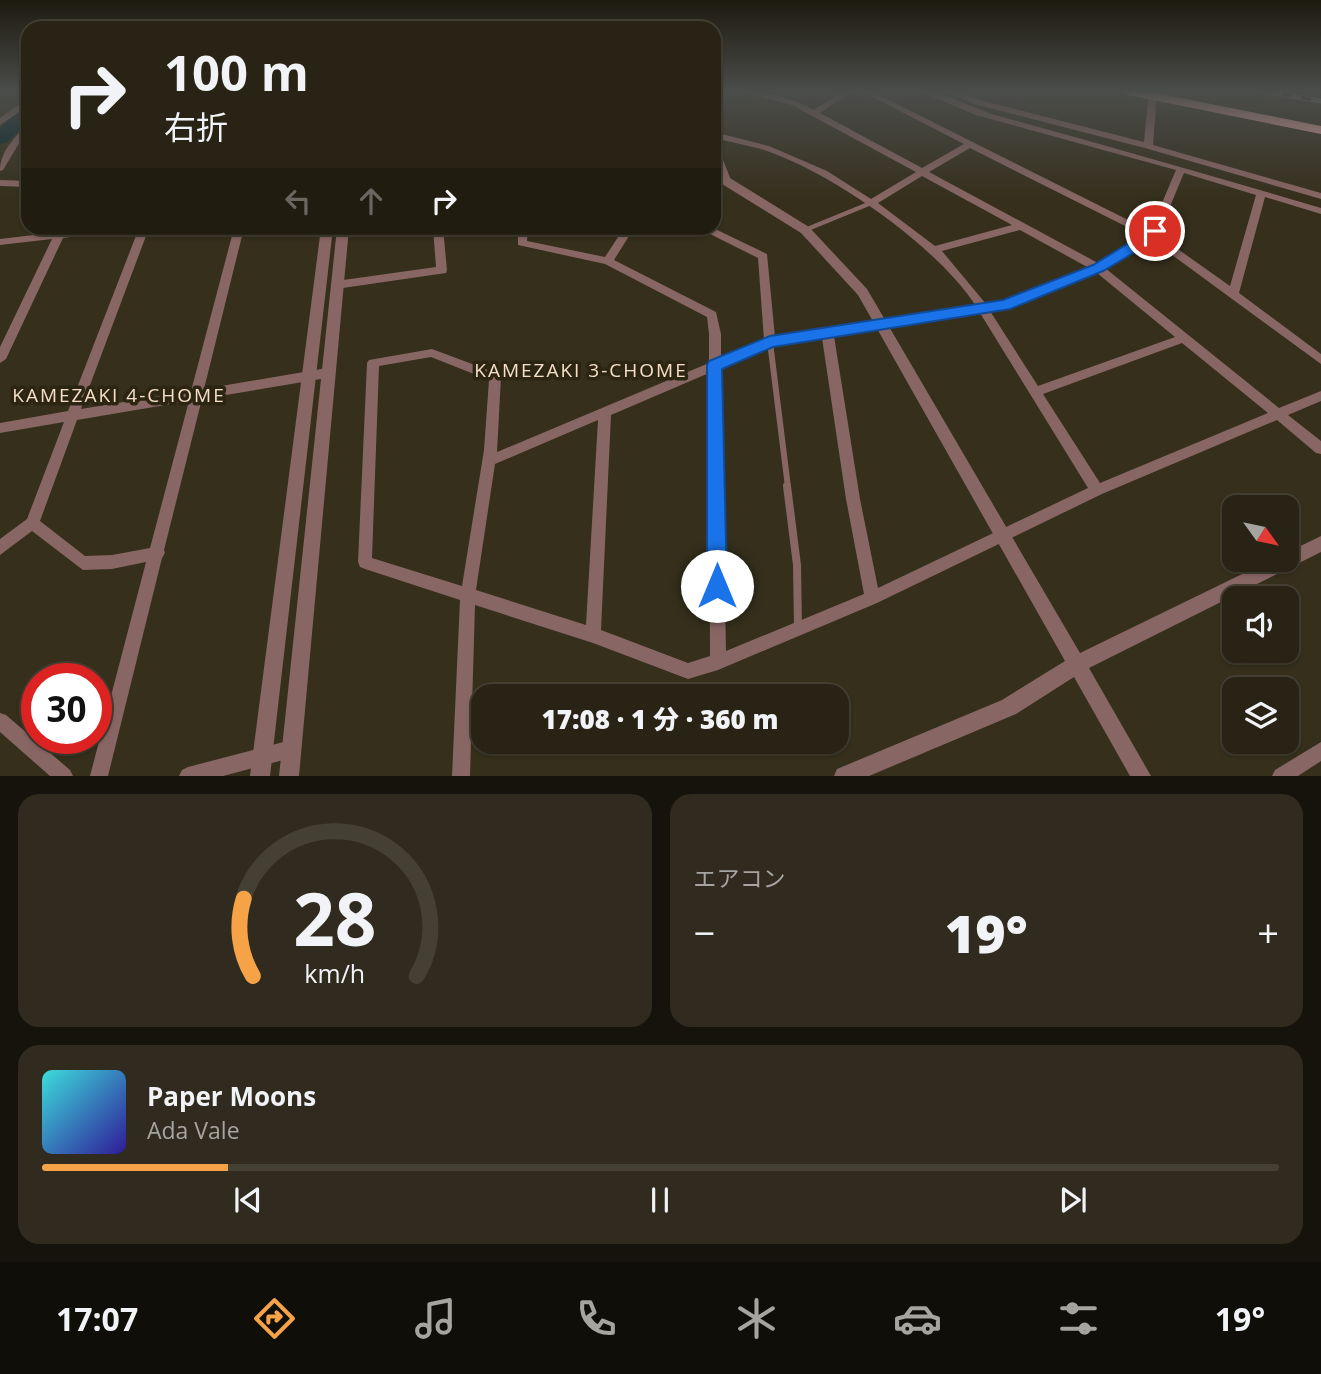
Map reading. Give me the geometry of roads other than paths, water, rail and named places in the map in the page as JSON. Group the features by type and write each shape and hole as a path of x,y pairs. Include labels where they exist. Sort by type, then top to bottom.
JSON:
{"street":[{"path":"839,127 1098,268 1321,449"},
{"path":"937,127 1153,236 1321,360"},
{"path":"1030,127 1321,212"},
{"path":"1075,127 1321,196"},
{"path":"1148,146 1150,127"},
{"path":"0,169 13,144 21,135"},
{"path":"721,137 757,145 803,163 871,203 933,250 977,299 1097,490"},
{"path":"13,144 21,143"},
{"path":"871,203 970,144"},
{"path":"489,461 770,342 1005,305 1098,268 1153,236 1181,169"},
{"path":"721,179 804,230 863,292 1141,775"},
{"path":"0,183 21,184"},
{"path":"1233,293 1261,193"},
{"path":"933,250 1021,226"},
{"path":"0,242 59,235"},
{"path":"0,359 59,235"},
{"path":"0,548 32,523 141,235"},
{"path":"99,775 237,235"},
{"path":"260,775 326,235"},
{"path":"289,775 342,235"},
{"path":"336,285 442,270 439,235"},
{"path":"523,235 522,243 608,261 712,315 715,334 718,662"},
{"path":"608,261 625,235"},
{"path":"720,235 763,256 770,342"},
{"path":"827,331 853,499 872,598"},
{"path":"1034,392 1183,338"},
{"path":"461,775 468,594 489,461 495,377 432,353 373,363 365,562 468,594 593,635 688,671 718,662 872,598 1097,490 1321,396"},
{"path":"0,428 327,373"},
{"path":"593,635 605,412"},
{"path":"32,523 83,563 113,562 158,552"},
{"path":"844,775 1009,707 1077,664 1321,544"},
{"path":"0,721 64,775"},
{"path":"188,775 291,748"},
{"path":"1281,775 1321,751"}],"lane":[{"path":"804,230 871,203"},
{"path":"770,342 797,565 798,630"}],"waterway":[{"path":"0,138 12,127"}],"district":[{"name":"KAMEZAKI 3-CHOME","path":"581,370"},
{"name":"KAMEZAKI 4-CHOME","path":"119,395"}]}
